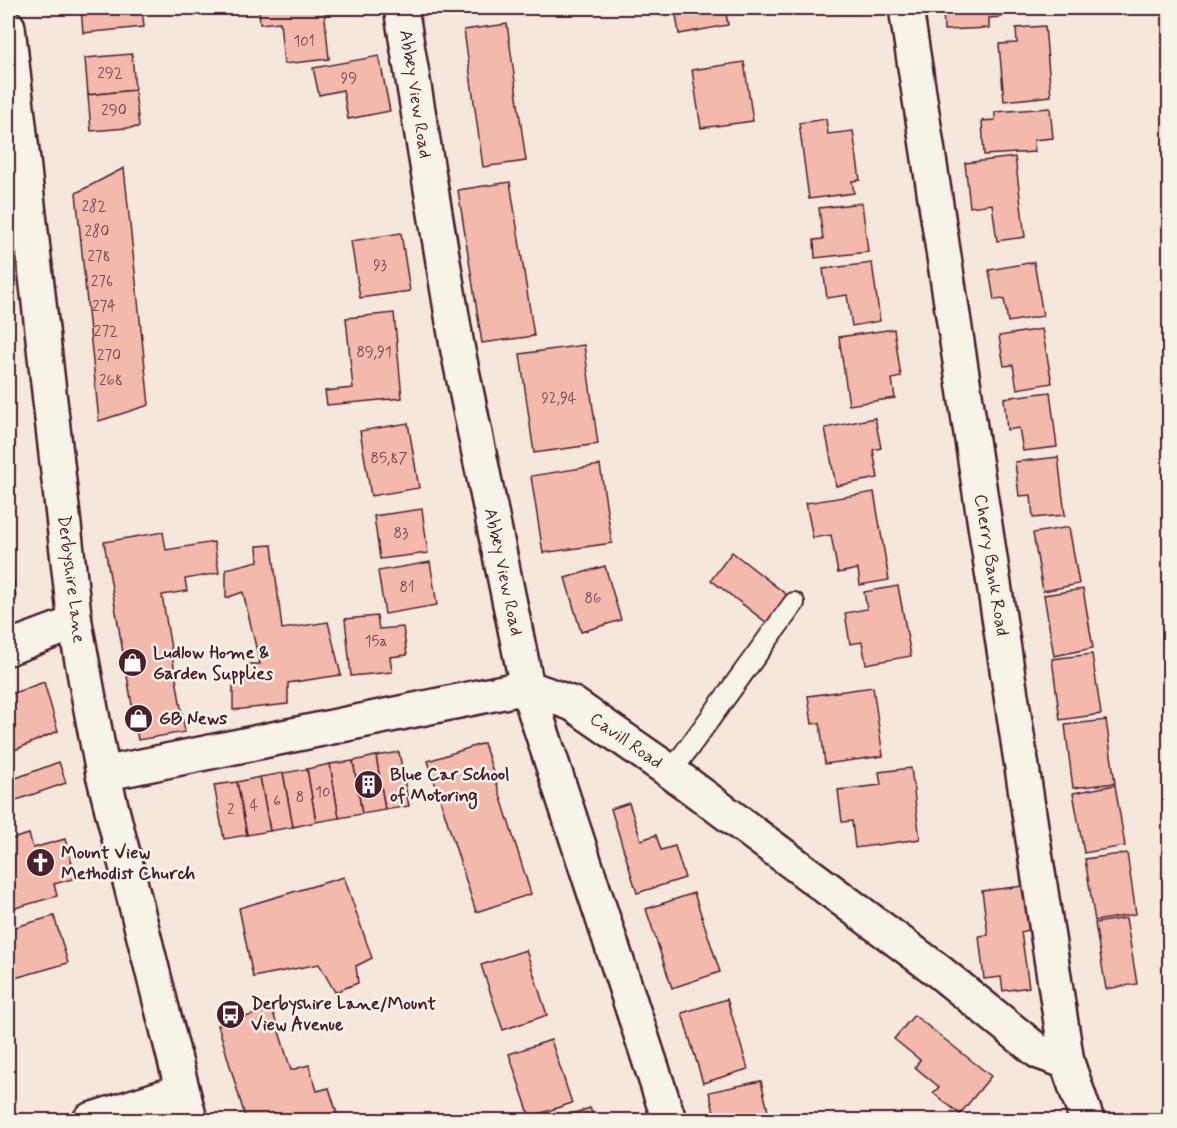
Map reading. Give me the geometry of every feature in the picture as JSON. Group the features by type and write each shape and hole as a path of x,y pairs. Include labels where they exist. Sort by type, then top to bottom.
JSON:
{"street":[{"name":"Abbey View Road","path":"401,8 457,346 527,687 669,1120"},
{"name":"Cherry Bank Road","path":"906,8 1067,1062 1087,1120"},
{"name":"Derbyshire Lane","path":"8,27 75,623 103,774 186,1106"},
{"path":"8,648 75,623"},
{"name":"Cavill Road","path":"527,687 573,704 671,772 936,969 1039,1052 1067,1062"},
{"path":"103,774 527,687"},
{"path":"90,1120 186,1106"}],"lane":[{"path":"671,772 794,603"}],"building":[{"path":"81,8 142,8 144,27 83,33"},
{"path":"259,8 324,8 329,59 284,64 280,22 260,24"},
{"path":"675,8 725,8 728,25 679,34"},
{"path":"943,8 1008,8 1008,11 1002,17 989,18 989,28 944,30"},
{"path":"507,24 526,161 483,167 464,30"},
{"path":"1045,26 1051,96 1004,101 999,44 1017,43 1016,28"},
{"path":"132,54 135,90 88,95 85,58"},
{"path":"379,56 390,111 348,119 343,90 319,95 313,68"},
{"path":"744,62 753,121 701,128 692,70"},
{"path":"135,90 139,127 91,131 88,95"},
{"path":"1050,108 1053,138 1034,140 1035,152 984,155 982,121 995,120 995,112"},
{"path":"826,119 828,134 853,131 860,180 852,181 854,193 809,199 799,123"},
{"path":"1015,157 1025,237 997,241 992,204 970,207 965,163"},
{"path":"124,168 149,405 99,421 76,193"},
{"path":"510,182 534,336 482,343 458,190"},
{"path":"862,203 868,252 815,258 814,240 823,239 819,208"},
{"path":"401,233 410,291 360,298 351,241"},
{"path":"1034,262 1043,316 1008,322 1004,299 994,300 989,270"},
{"path":"872,263 880,321 852,326 847,295 827,298 823,269"},
{"path":"394,313 402,398 327,405 325,391 353,388 346,318"},
{"path":"894,329 901,377 892,379 895,398 849,405 839,337"},
{"path":"1042,329 1052,383 1017,389 1013,365 1004,366 999,336"},
{"path":"584,345 598,444 534,453 520,354"},
{"path":"1050,392 1057,447 1023,451 1019,428 1007,430 1004,398"},
{"path":"875,418 881,448 873,450 878,478 836,486 825,428"},
{"path":"408,423 419,488 371,496 360,431"},
{"path":"1058,457 1065,515 1033,518 1031,495 1019,496 1015,462"},
{"path":"600,465 612,543 543,553 531,476"},
{"path":"874,492 889,580 860,585 858,569 838,573 831,535 813,538 806,503"},
{"path":"422,509 428,553 380,559 374,516"},
{"path":"8,527 16,600 8,604"},
{"path":"1069,527 1079,584 1043,591 1033,533"},
{"path":"163,532 166,550 214,542 219,573 185,579 187,591 162,595 185,732 138,740 104,542"},
{"path":"272,545 282,629 328,622 341,675 288,683 288,704 233,710 233,686 250,679 249,664 260,664 243,592 226,598 226,569 258,561 257,546"},
{"path":"732,552 792,599 771,626 711,580"},
{"path":"430,562 437,605 385,614 378,571"},
{"path":"605,566 621,620 581,632 565,578"},
{"path":"898,586 911,656 866,664 862,642 850,644 845,613 867,609 864,592"},
{"path":"1083,589 1093,648 1054,656 1044,595"},
{"path":"377,616 379,629 403,627 407,655 390,657 392,672 351,676 345,619"},
{"path":"1092,654 1101,714 1060,720 1052,659"},
{"path":"44,682 58,731 8,753 8,695"},
{"path":"873,687 883,756 825,764 820,723 812,724 808,696"},
{"path":"1106,720 1115,783 1073,788 1065,725"},
{"path":"484,743 531,894 476,912 428,761"},
{"path":"399,752 409,806 385,810 376,756"},
{"name":"Blue Car School of Motoring","path":"376,756 385,810 362,814 353,761"},
{"path":"8,758 16,778 59,762 66,783 8,803"},
{"path":"353,761 362,814 339,818 330,764"},
{"path":"330,764 339,818 316,822 307,769"},
{"path":"911,768 920,839 855,848 852,821 842,822 838,790 881,785 879,772"},
{"path":"307,769 316,822 293,827 283,773"},
{"path":"283,773 293,827 270,831 260,777"},
{"path":"260,777 270,831 247,835 237,782"},
{"path":"237,782 247,835 224,839 214,785"},
{"path":"1115,785 1125,846 1084,853 1073,793"},
{"path":"629,803 641,840 656,835 661,850 675,846 685,878 637,893 611,809"},
{"name":"Mount View Methodist Church","path":"29,834 33,848 65,839 76,878 54,884 57,896 8,910 8,840"},
{"path":"1127,853 1136,914 1095,921 1085,859"},
{"path":"344,877 372,958 356,966 358,983 335,992 319,964 253,977 239,908"},
{"path":"1023,886 1029,930 1021,932 1029,987 1003,991 1001,977 984,979 979,936 988,935 982,891"},
{"path":"694,893 720,972 672,988 646,909"},
{"name":"Mount View Methodist Church","path":"54,916 68,963 8,980 8,929"},
{"path":"1126,918 1137,984 1106,989 1095,923"},
{"path":"526,950 547,1015 503,1030 481,965"},
{"path":"727,999 748,1069 703,1083 682,1013"},
{"path":"272,1009 291,1070 309,1065 317,1091 329,1088 339,1120 246,1120 218,1025"},
{"path":"914,1015 991,1076 960,1114 933,1093 939,1087 915,1067 920,1060 894,1039"},
{"path":"551,1040 572,1103 530,1117 509,1054"},
{"path":"761,1081 770,1120 716,1120 709,1092"},
{"path":"590,1108 595,1120 553,1120"}],"place":[{"name":"Ludlow Home & Garden Supplies","path":"132,663"},
{"name":"GB News","path":"138,719"},
{"name":"Blue Car School of Motoring","path":"369,785"},
{"name":"Mount View Methodist Church","path":"40,863"},
{"name":"Derbyshire Lane/Mount View Avenue","path":"230,1014"}]}
